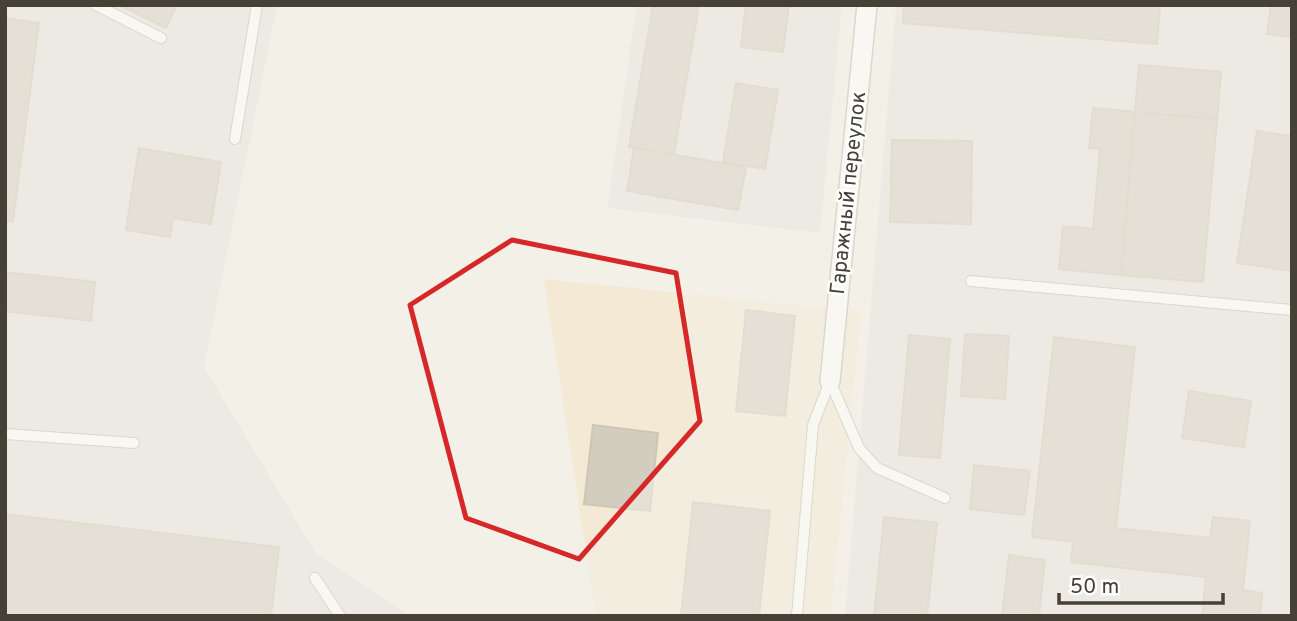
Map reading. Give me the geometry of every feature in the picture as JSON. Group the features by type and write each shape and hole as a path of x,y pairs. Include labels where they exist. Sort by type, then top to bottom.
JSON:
{"street":[{"name":"Гаражный переулок","path":"830,381 867,5"}],"lane":[{"path":"96,5 161,38"},
{"path":"235,139 257,5"},
{"path":"971,281 1292,310"},
{"path":"830,381 859,448 877,468 945,498"},
{"path":"797,616 813,425 830,381"},
{"path":"5,434 134,443"},
{"path":"315,578 340,616"}],"highlighted area":[{"path":"512,240 676,273 700,421 579,559 466,518 410,305"}],"shaded area":[{"path":"5,5 277,5 204,367 315,552 411,616 5,616"},
{"path":"637,5 842,5 820,233 607,208"},
{"path":"896,5 1292,5 1292,616 845,616"},
{"path":"544,279 861,312 831,616 596,616"}],"building":[{"path":"120,5 177,5 166,28"},
{"path":"653,5 699,5 674,154 629,147"},
{"path":"746,5 789,5 783,52 741,47"},
{"path":"904,5 1160,5 1157,44 903,23"},
{"path":"1271,5 1292,5 1292,37 1267,34"},
{"path":"5,18 39,23 13,221 5,220"},
{"path":"1139,65 1221,72 1217,119 1135,112"},
{"path":"736,83 778,90 765,169 723,162"},
{"path":"1093,108 1135,112 1121,275 1059,269 1063,226 1093,229 1100,149 1089,148"},
{"path":"1135,112 1217,119 1203,282 1121,275"},
{"path":"1257,131 1292,136 1292,271 1237,263"},
{"path":"892,140 972,141 971,224 890,222"},
{"path":"139,148 221,162 211,224 173,218 170,237 126,230"},
{"path":"634,148 746,167 738,210 627,191"},
{"path":"5,272 95,282 91,321 5,311"},
{"path":"746,310 795,316 785,416 736,411"},
{"path":"965,334 1009,336 1005,399 961,396"},
{"path":"909,335 950,339 940,458 899,455"},
{"path":"1054,337 1135,347 1116,528 1210,538 1213,517 1250,521 1243,590 1262,593 1260,616 1202,616 1206,577 1071,562 1073,542 1032,537"},
{"path":"1189,391 1251,401 1244,447 1182,438"},
{"path":"593,425 658,433 650,511 584,504"},
{"path":"974,465 1030,471 1024,515 970,509"},
{"path":"693,502 770,511 759,616 681,616"},
{"path":"5,514 279,547 271,616 5,616"},
{"path":"884,517 937,523 927,616 874,616"},
{"path":"1009,555 1045,560 1039,616 1002,616"}]}
